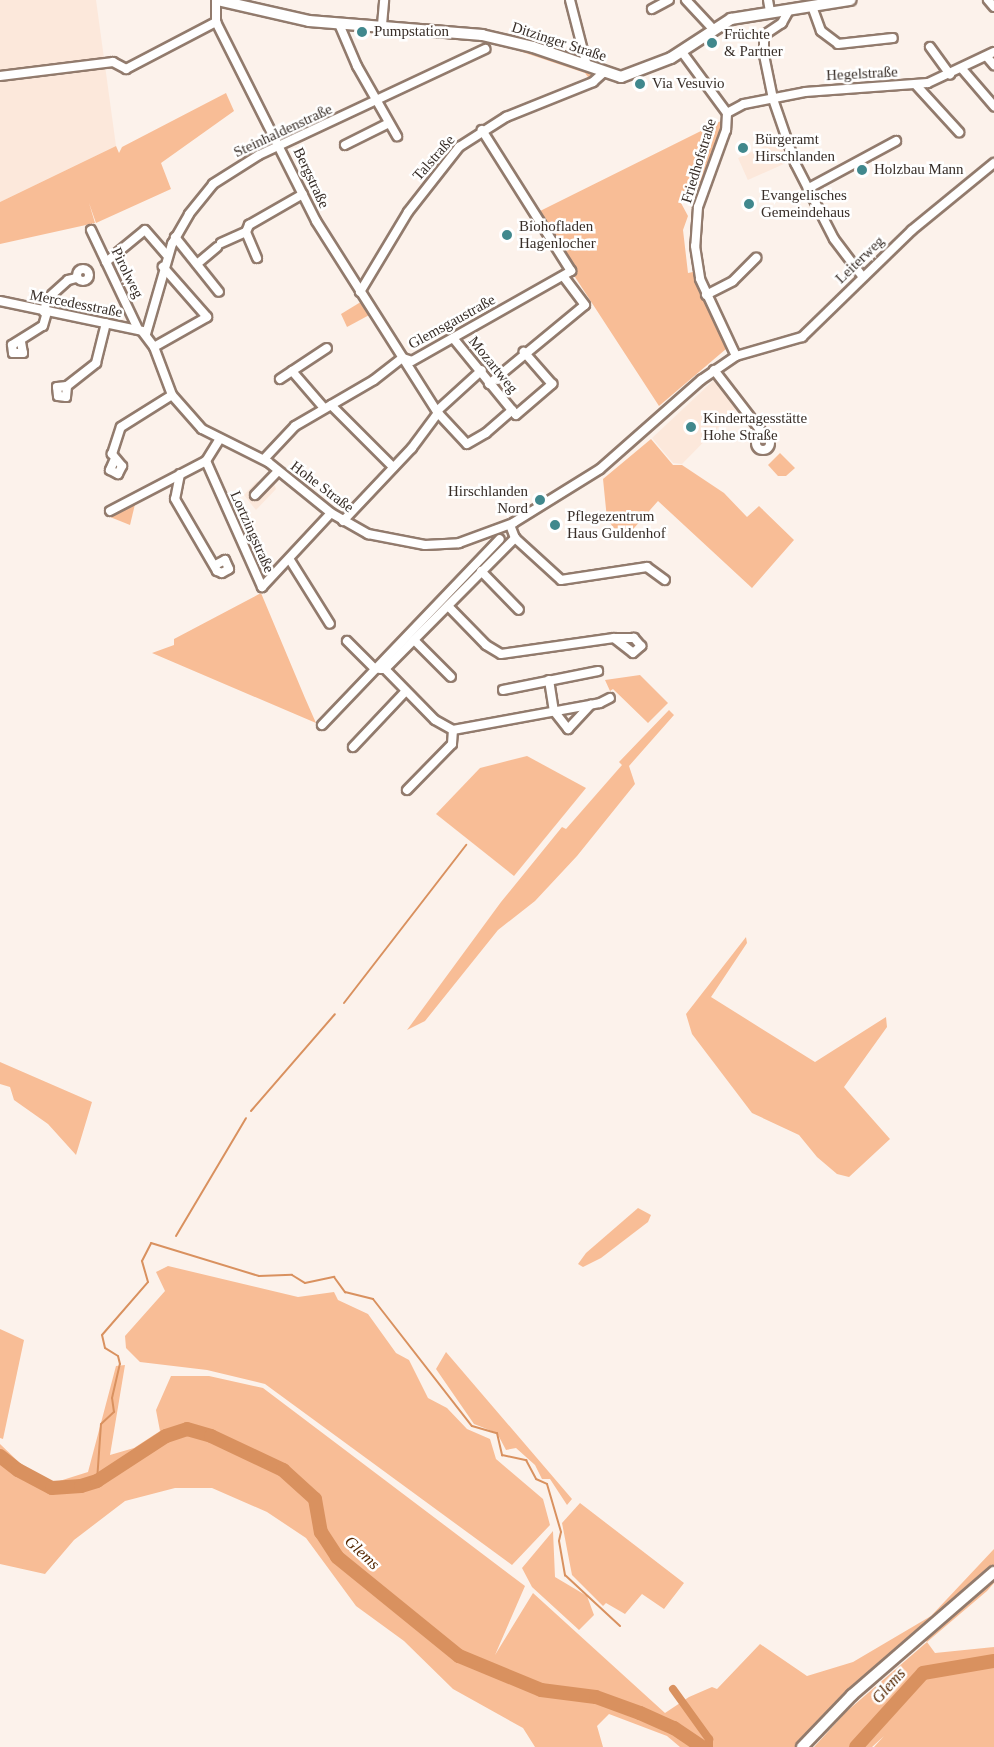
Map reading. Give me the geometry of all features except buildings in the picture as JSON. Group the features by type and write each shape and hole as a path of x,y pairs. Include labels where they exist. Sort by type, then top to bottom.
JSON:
{"street":[{"name":"Bergstraße","path":"217,0 216,22 281,145 303,194 360,292 402,358 438,411 467,444"},
{"name":"Ditzinger Straße","path":"217,0 278,16 339,24 382,25 482,35 532,46 603,74 633,75 682,52 731,19 769,6 788,12 806,6 850,0"},
{"path":"382,25 384,0"},
{"path":"570,0 587,66"},
{"path":"652,9 669,0"},
{"path":"686,0 713,29"},
{"path":"988,0 994,7"},
{"path":"806,6 821,32 838,44 893,39"},
{"path":"788,12 782,23 764,34 764,55 773,99 785,138 809,188 839,247 862,276"},
{"path":"0,76 113,62 126,69 216,22"},
{"path":"339,24 389,123 398,136"},
{"path":"930,47 950,75"},
{"name":"Steinhaldenstraße","path":"142,332 175,237 213,184 234,168 484,49"},
{"name":"Friedhofstraße","path":"682,52 727,112 726,130 705,182 695,225 696,260 706,295 736,356"},
{"path":"991,55 994,65"},
{"name":"Hegelstraße","path":"727,112 773,99 830,88 916,85 963,70 991,55"},
{"path":"963,70 994,106"},
{"name":"Talstraße","path":"360,292 426,186 459,147 482,130 533,103 593,82 603,74"},
{"path":"916,85 959,132"},
{"path":"345,145 389,123"},
{"path":"482,130 585,305 524,352 489,384"},
{"path":"809,188 896,141"},
{"name":"Leiterweg","path":"736,356 802,338 862,276 994,163"},
{"path":"197,264 219,245 246,232 257,218 303,194"},
{"name":"Pirolweg","path":"91,230 142,332"},
{"path":"106,262 145,230 167,255"},
{"path":"246,232 257,258"},
{"path":"175,237 219,292"},
{"path":"706,295 733,281 756,258"},
{"path":"154,348 207,317 163,267"},
{"name":"Glemsgaustraße","path":"264,459 282,436 402,358 412,361 567,274"},
{"path":"21,342 43,326 47,298 68,280 77,278"},
{"name":"Mercedesstraße","path":"0,301 142,332"},
{"path":"66,386 96,363 106,323"},
{"name":"Hohe Straße","path":"142,332 154,348 172,395 195,423 220,440 264,459 343,521 381,538 437,546 477,538 510,525 616,457 714,370 736,356"},
{"name":"Mozartweg","path":"453,338 482,370 489,384 512,410 519,413 552,384 524,352"},
{"path":"280,379 327,348"},
{"path":"292,370 328,407 393,466"},
{"path":"343,521 393,466 438,411 482,370"},
{"path":"714,370 764,435"},
{"path":"114,461 112,454 119,429 172,395"},
{"name":"Mozartweg","path":"467,444 486,433 512,410"},
{"path":"110,511 206,461 220,440"},
{"name":"Lortzingstraße","path":"206,461 262,587 290,560 330,513"},
{"path":"255,495 278,471"},
{"path":"180,474 174,499 215,565"},
{"path":"510,525 515,538 561,580 647,567 665,580"},
{"path":"347,641 375,669 385,669 515,538"},
{"path":"322,725 500,539"},
{"path":"290,560 330,624"},
{"path":"481,571 519,610"},
{"path":"448,606 486,645 501,654 614,638"},
{"path":"414,640 451,677"},
{"path":"385,669 435,720 453,730 590,705 610,698"},
{"path":"503,690 598,671"},
{"path":"549,680 554,711 568,729 590,705"},
{"path":"353,747 406,691"},
{"path":"407,790 452,744 453,730"},
{"path":"802,1747 852,1695 994,1572"}],"shaded area":[{"path":"0,0 96,0 116,146 0,202"},
{"path":"486,40 527,49 596,76 588,77 585,73"},
{"path":"226,93 234,111 161,163 171,189 96,223 89,203 95,223 0,244 0,202 116,146 119,153 122,147"},
{"path":"721,121 718,141 694,198 681,203 688,216 683,230 688,273 693,272 726,349 659,406 534,214"},
{"path":"781,139 791,161 748,180 738,158"},
{"path":"364,300 373,313 347,327 341,314"},
{"name":"Kindertagesstätte Hohe Straße","path":"715,379 739,406 682,464 673,463 652,438"},
{"path":"651,439 673,465 682,465 724,493 747,517 759,506 794,540 752,588 658,501 627,536 620,536 607,519 603,479"},
{"path":"780,453 795,468 786,476 778,476 768,465"},
{"path":"271,475 276,489 256,510 244,495 257,481 261,485"},
{"path":"136,500 130,525 108,515"},
{"path":"261,593 316,723 152,653 174,645 174,639"},
{"path":"640,675 668,703 648,723 613,689 610,691 605,680"},
{"path":"669,710 674,715 629,766 635,784 577,856 535,901 498,930 425,1021 407,1030 501,902 562,827 566,829 622,765 619,762"},
{"path":"527,756 586,788 514,876 436,814 480,768"},
{"path":"746,937 747,943 711,997 815,1062 886,1017 887,1027 844,1087 890,1139 849,1177 837,1174 817,1157 799,1135 752,1113 692,1034 686,1014"},
{"path":"0,1062 92,1102 76,1155 48,1124 14,1100 10,1087 0,1084"},
{"path":"638,1208 651,1215 648,1222 601,1258 583,1267 578,1264 586,1253"},
{"path":"168,1266 298,1297 334,1292 338,1300 368,1314 396,1353 409,1360 428,1398 447,1408 467,1429 490,1439 496,1459 543,1499 550,1525 512,1565 265,1384 207,1370 140,1362 126,1348 125,1336 165,1291 156,1272"},
{"path":"0,1329 24,1340 3,1439 0,1438"},
{"path":"446,1352 572,1499 567,1505 550,1479 542,1479 535,1465 516,1448 506,1450 497,1433 474,1424 436,1369"},
{"path":"125,1365 110,1455 134,1448 160,1431 156,1410 171,1376 209,1376 263,1388 525,1586 495,1655 533,1593 665,1713 689,1697 712,1687 717,1689 760,1644 807,1676 853,1662 931,1616 994,1549 994,1565 804,1747 680,1747 667,1736 609,1714 597,1726 603,1747 535,1747 523,1728 453,1689 404,1641 356,1606 306,1538 267,1512 212,1488 175,1488 125,1501 74,1540 45,1574 0,1564 0,1444 26,1469 53,1483 88,1472 116,1366"},
{"path":"580,1503 684,1583 664,1609 642,1594 625,1614 606,1603 603,1606 572,1575 562,1523"},
{"path":"553,1531 555,1577 587,1596 594,1615 579,1630 532,1587 522,1568"},
{"path":"994,1572 994,1583 987,1591 927,1642 923,1637"},
{"path":"927,1642 935,1653 994,1647 994,1747 874,1747 884,1736 872,1747 814,1747 846,1712"}],"waterway":[{"path":"344,1003 466,845"},
{"path":"251,1111 335,1014"},
{"path":"176,1236 246,1118"},
{"path":"97,1481 101,1424 114,1412 112,1398 120,1364 118,1356 105,1348 102,1335 148,1282 142,1261 151,1243 259,1276 292,1275 305,1283 334,1277 345,1292 373,1299 472,1426 497,1433 502,1455 526,1460 536,1479 547,1484 561,1532 559,1541 565,1575 620,1626"},
{"name":"Glems","path":"0,1456 18,1470 52,1488 81,1486 97,1481 166,1436 187,1429 211,1436 283,1470 315,1499 321,1532 337,1557 459,1656 541,1690 596,1697 640,1713 674,1728 702,1747"},
{"name":"Glems","path":"856,1747 923,1673 994,1661"},
{"path":"673,1689 709,1739 709,1747"}],"place":[{"name":"Pumpstation","path":"362,32"},
{"name":"Früchte & Partner","path":"712,43"},
{"name":"Via Vesuvio","path":"640,84"},
{"name":"Bürgeramt Hirschlanden","path":"743,148"},
{"name":"Holzbau Mann","path":"862,170"},
{"name":"Evangelisches Gemeindehaus","path":"749,204"},
{"name":"Biohofladen Hagenlocher","path":"507,235"},
{"name":"Kindertagesstätte Hohe Straße","path":"691,427"},
{"name":"Hirschlanden Nord","path":"540,500"},
{"name":"Pflegezentrum Haus Guldenhof","path":"555,525"}]}
